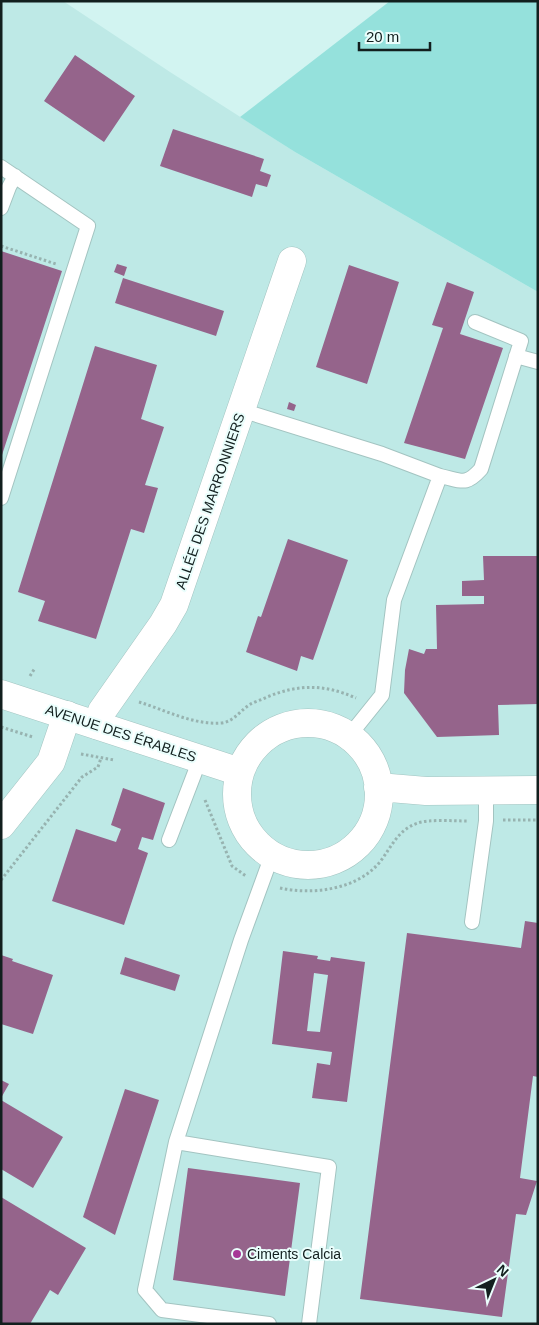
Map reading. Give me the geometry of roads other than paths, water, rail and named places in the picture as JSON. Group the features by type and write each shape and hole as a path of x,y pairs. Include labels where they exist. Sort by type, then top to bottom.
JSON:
{"street":[{"name":"ALLÉE DES MARRONNIERS","path":"97,725 102,711 163,624 174,605 292,261"},
{"name":"AVENUE DES ÉRABLES","path":"1,694 97,725 195,771 240,772"},
{"path":"1,824 51,762 67,716"},
{"path":"313,723 326,725 349,736 364,750 375,772 378,787 378,806 374,820 360,842 348,852 325,862 312,864 296,864 272,855 249,834 242,820 238,805 237,796 240,772 248,755 260,742 283,727 297,724 313,723"},
{"path":"378,787 426,791 538,790"}],"lane":[{"path":"1,166 88,226 1,498"},
{"path":"1,208 8,187 15,176"},
{"path":"241,410 382,454 440,476 465,481 472,478 481,469 521,341 475,322"},
{"path":"516,356 538,362"},
{"path":"349,736 382,695 394,600 440,476"},
{"path":"169,840 195,771"},
{"path":"472,922 486,821 486,790"},
{"path":"269,1324 162,1310 145,1290 176,1142 241,940 272,855"},
{"path":"176,1142 329,1167 309,1324"}],"place":[{"name":"Ciments Calcia","path":"237,1254"}]}
